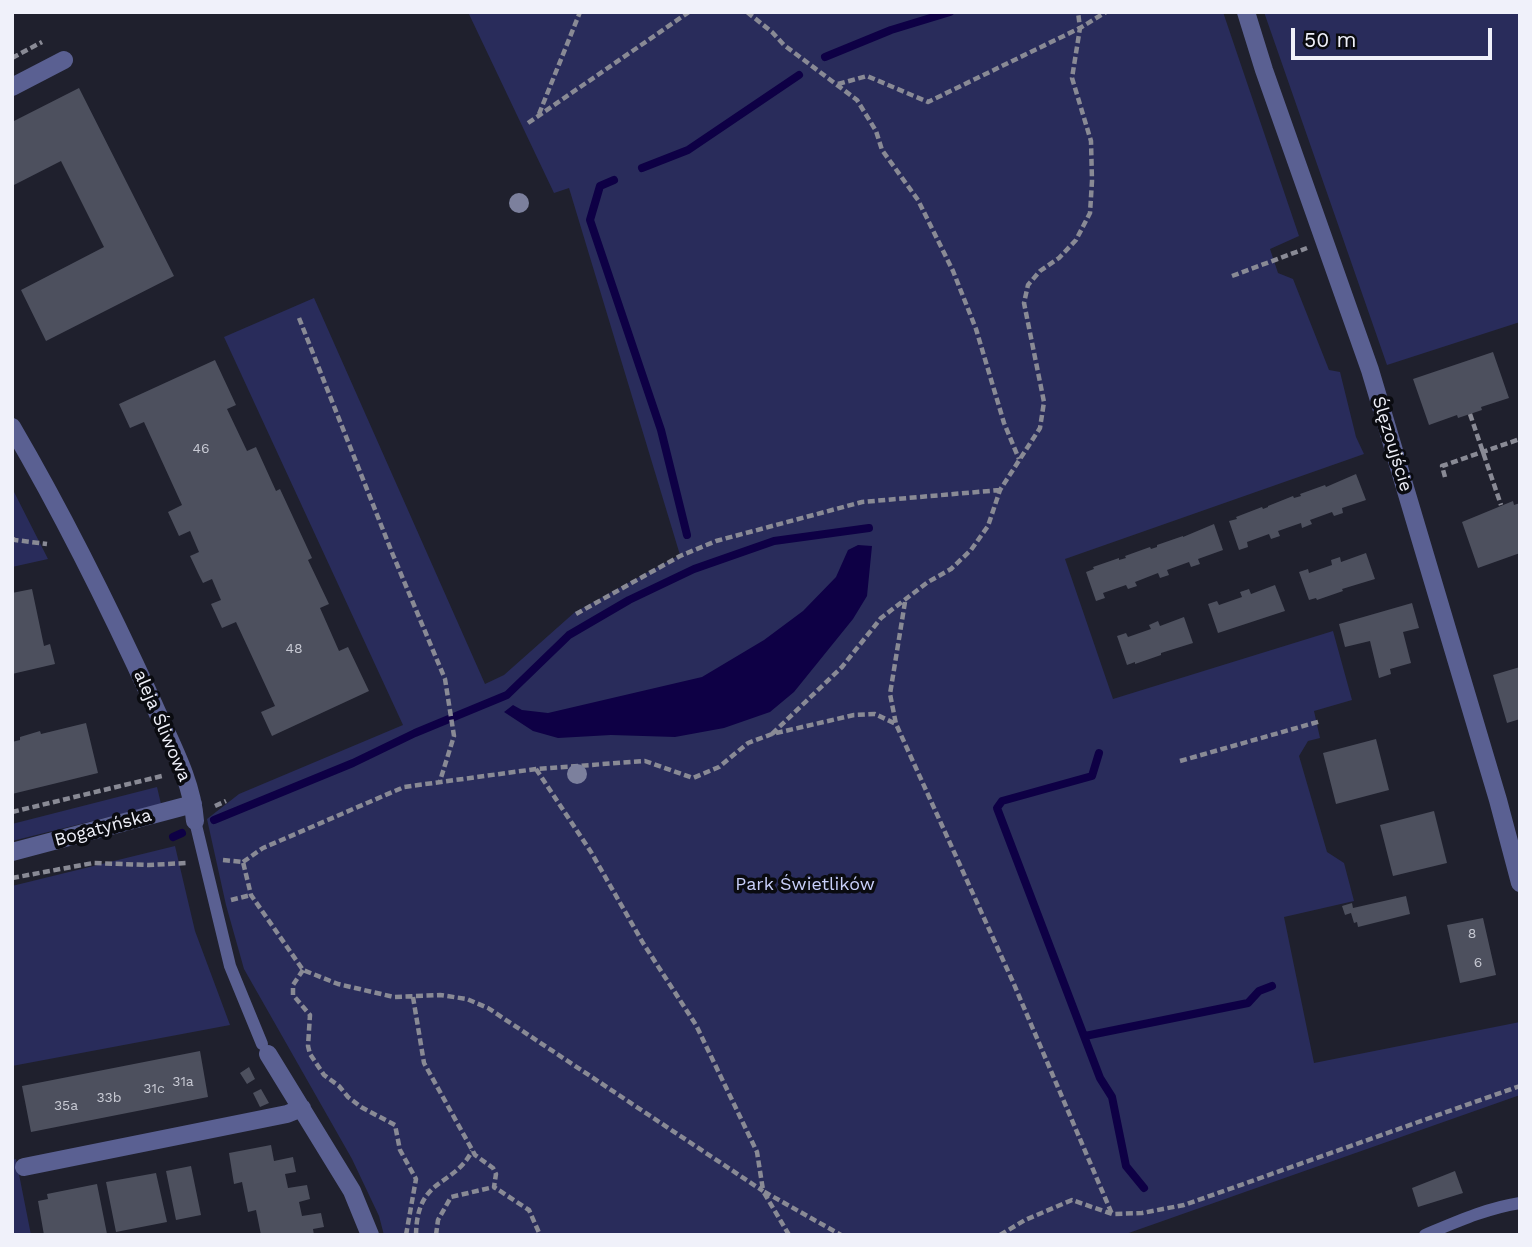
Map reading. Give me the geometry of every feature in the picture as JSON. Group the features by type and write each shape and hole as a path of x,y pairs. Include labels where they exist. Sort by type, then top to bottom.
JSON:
{"street":[{"name":"Ślęzoujście","path":"1246,12 1370,370 1520,883"},
{"path":"12,87 64,60"},
{"name":"aleja Śliwowa","path":"12,427 136,666 183,769 194,812"},
{"name":"Bogatyńska","path":"12,852 194,812"},
{"name":"aleja Śliwowa","path":"265,1049 352,1191 370,1235"},
{"path":"24,1167 287,1114 302,1108"}],"lane":[{"name":"aleja Śliwowa","path":"194,812 230,966 265,1049"},
{"path":"1425,1235 1503,1205 1520,1203"}],"path":[{"path":"539,115 580,12"},
{"path":"528,123 689,12"},
{"path":"747,12 818,72 838,84 857,100 864,110 876,131 882,150 918,200 953,271 976,329 1004,423 1020,460"},
{"path":"772,734 842,667 881,618 928,582 951,569 971,550 988,526 1000,490 1040,428 1044,402 1024,303 1028,285 1076,240 1090,213 1091,141 1072,78 1080,28 1078,12"},
{"path":"838,84 867,76 928,102 1080,28 1106,12"},
{"path":"12,58 42,42"},
{"path":"1232,276 1324,242"},
{"path":"299,318 445,679 454,736 440,781"},
{"path":"1470,414 1501,505"},
{"path":"1445,477 1442,466 1520,439"},
{"path":"576,614 680,556 716,541 862,502 1000,490"},
{"path":"12,538 47,544"},
{"path":"905,601 890,694 896,724 1008,970 1112,1213"},
{"path":"12,878 93,863 149,865 204,860 243,862 263,848 404,787 536,769 645,761 693,778 719,767 748,743 772,734 854,715 875,714 896,724"},
{"path":"1180,761 1321,721"},
{"path":"536,769 591,852 643,943 696,1025 757,1152 763,1191 789,1235"},
{"path":"12,812 163,775"},
{"path":"243,862 251,895 303,970 338,984 394,997 440,995 467,999 488,1008 763,1191 841,1235"},
{"path":"303,970 293,985 293,995 310,1015 310,1054 329,1081 340,1086 361,1108 395,1125 400,1150 416,1179 406,1235"},
{"path":"413,997 424,1063 472,1150 496,1174 494,1187"},
{"path":"1000,1235 1025,1220 1072,1200 1112,1213 1142,1213 1184,1205 1520,1086"},
{"path":"416,1235 420,1207 429,1191 466,1162 472,1150"},
{"path":"436,1235 438,1220 451,1197 494,1187 528,1210 540,1235"}],"green space":[{"name":"Park Świetlików","path":"468,12 1223,12 1299,236 1270,249 1278,273 1293,279 1329,370 1340,372 1356,437 1364,454 1065,559 1113,699 1333,631 1352,700 1314,711 1320,738 1308,741 1299,756 1327,852 1344,863 1354,901 1284,917 1314,1063 1520,1022 1520,1095 1123,1235 384,1235 379,1216 352,1159 244,969 226,905 207,819 239,794 403,725 224,337 314,298 485,684 504,675 575,612 680,555 569,188 554,193"},
{"path":"1264,12 1520,12 1520,322 1387,365"},
{"path":"12,488 48,559 12,567"},
{"path":"157,787 161,804 12,841 12,824"},
{"path":"175,846 195,931 230,1025 12,1066 12,886"},
{"path":"16,1159 31,1235 12,1235 12,1160"}],"shaded area":[{"path":"858,545 872,546 867,596 853,619 794,692 770,712 724,728 675,737 611,735 558,738 533,731 504,712 513,705 522,710 548,713 702,677 764,640 803,611 836,577 848,550"}],"building":[{"path":"79,88 174,276 46,341 21,290 104,247 61,161 12,186 12,122"},
{"path":"1493,352 1509,398 1481,407 1482,410 1429,425 1413,379"},
{"path":"215,360 236,405 227,409 247,451 256,447 276,491 280,489 312,558 308,560 329,604 320,608 339,651 348,647 369,691 272,736 261,712 275,706 236,622 222,628 211,604 221,600 212,579 203,583 190,556 199,552 190,531 179,536 168,512 182,505 144,422 130,428 119,404"},
{"path":"1356,474 1366,500 1342,508 1343,513 1334,516 1332,512 1310,520 1312,524 1302,528 1301,523 1278,531 1280,536 1271,539 1269,534 1247,542 1248,547 1239,550 1229,521"},
{"path":"1513,501 1514,505 1520,503 1520,553 1478,568 1462,522"},
{"path":"1214,524 1223,550 1198,559 1200,564 1191,567 1189,562 1167,570 1169,575 1160,578 1158,573 1135,582 1137,586 1128,589 1126,585 1103,593 1105,598 1096,601 1086,572 1094,569 1093,567 1157,547"},
{"path":"1366,553 1375,579 1317,600 1309,600 1299,572 1308,569 1309,573 1332,565 1331,560 1340,557 1341,562"},
{"path":"1275,585 1285,611 1218,633 1208,604 1217,601 1219,605 1242,597 1240,592 1249,589 1251,594"},
{"path":"32,589 44,646 50,644 55,664 12,674 12,593"},
{"path":"1412,603 1419,628 1403,632 1411,663 1390,669 1391,674 1379,678 1370,641 1345,647 1339,624"},
{"path":"1184,617 1193,643 1127,665 1117,636 1126,633 1128,637 1151,629 1149,625 1158,621 1160,626"},
{"path":"1520,667 1520,719 1507,723 1493,675"},
{"path":"86,723 98,773 12,794 12,742 40,731 41,734"},
{"path":"1376,739 1389,790 1336,804 1323,753"},
{"path":"1434,811 1447,863 1393,876 1380,825"},
{"path":"1406,896 1410,914 1358,927 1351,913 1345,915 1342,906 1352,903 1353,908"},
{"path":"1483,918 1496,975 1460,983 1447,925"},
{"path":"200,1051 208,1097 31,1132 22,1086"},
{"path":"249,1067 255,1079 247,1084 240,1073"},
{"path":"261,1089 269,1103 260,1107 253,1093"},
{"path":"271,1145 274,1161 293,1157 296,1172 285,1174 288,1188 307,1185 310,1199 299,1202 302,1216 321,1213 324,1227 313,1229 314,1235 261,1235 256,1210 248,1212 242,1182 234,1184 229,1153"},
{"path":"191,1166 201,1215 176,1220 166,1171"},
{"path":"1455,1171 1463,1193 1418,1207 1412,1188"},
{"path":"156,1173 167,1222 116,1232 106,1182"},
{"path":"97,1184 107,1234 44,1235 38,1201 48,1199 47,1194"}],"waterway":[{"path":"825,57 891,30 950,12"},
{"path":"642,168 688,150 799,75"},
{"path":"614,180 600,186 590,220 661,430 687,535"},
{"path":"214,820 353,763 415,733 507,695 569,635 629,600 694,569 774,541 869,528"},
{"path":"1099,753 1092,776 1002,801 997,808 1100,1078 1112,1097 1126,1166 1144,1188"},
{"path":"173,837 182,833"},
{"path":"1085,1036 1248,1003 1259,991 1272,986"}]}
